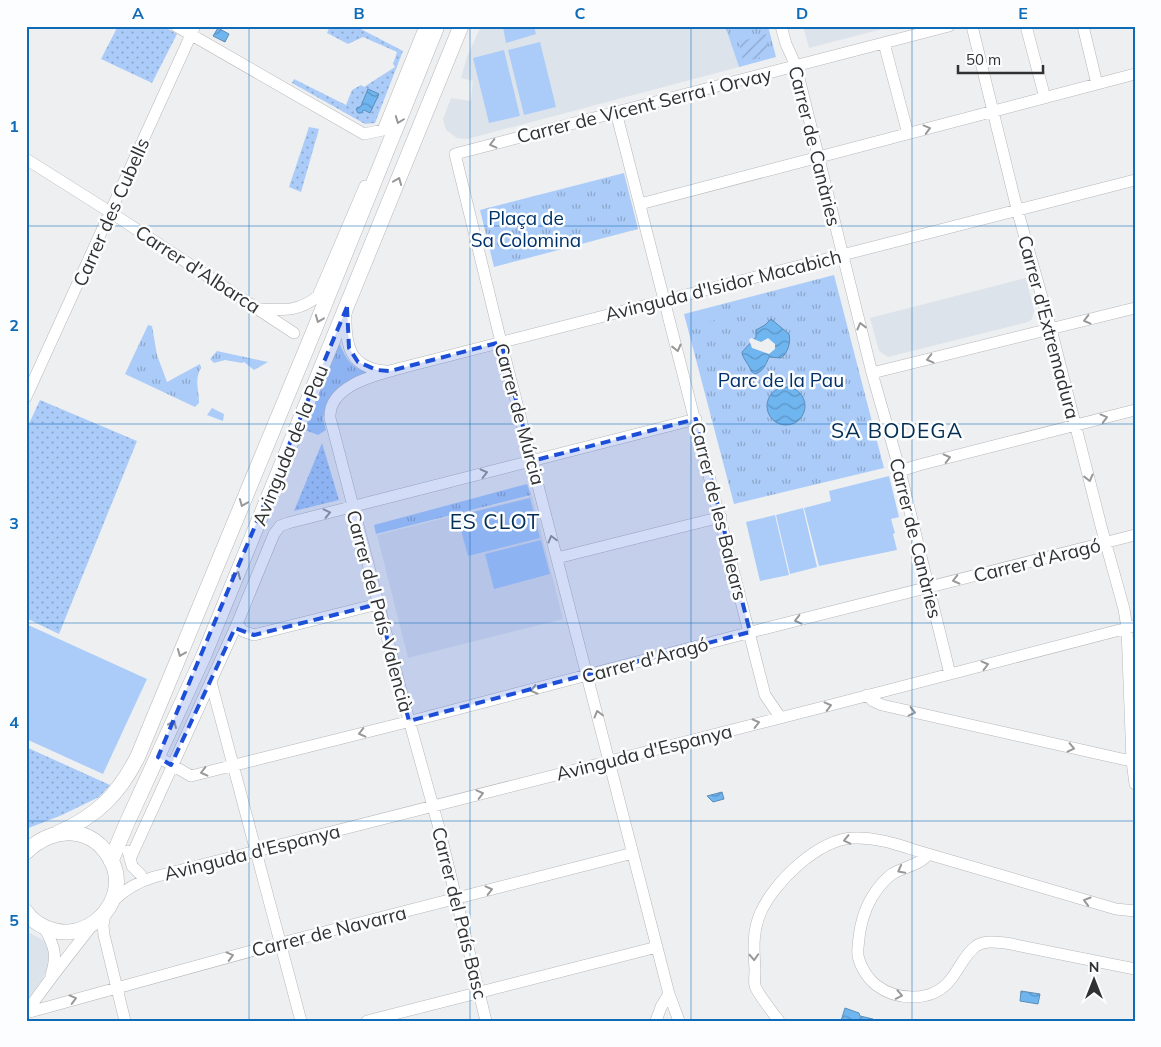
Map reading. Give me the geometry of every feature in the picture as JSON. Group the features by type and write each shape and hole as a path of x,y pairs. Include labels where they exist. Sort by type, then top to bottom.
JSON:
{"main road":[{"name":"Avinguda de la Pau","path":"26,852 46,837 89,817 107,802 129,774 138,756 437,26"},
{"name":"Avinguda de la Pau","path":"112,863 126,824 165,761 208,645 461,26"},
{"path":"26,840 30,835 46,827 71,819 107,802"},
{"path":"26,912 36,925 56,931 81,930 93,924 108,908 116,889 116,877 112,863 104,850 95,842 83,836 71,833 58,833"}],"street":[{"path":"176,26 193,31 364,134 383,130 425,26"},
{"name":"Carrer de Canàries","path":"781,26 786,44 796,66 872,373 900,471 950,674"},
{"name":"Carrer de Vicent Serra i Orvay","path":"454,154 949,26"},
{"name":"Carrer d'Extremadura","path":"972,26 1105,543 1131,627 1135,784"},
{"path":"1026,26 1044,98"},
{"path":"1082,26 1097,84"},
{"name":"Carrer des Cubells","path":"26,397 47,355 193,31"},
{"path":"884,43 908,134"},
{"path":"640,204 1135,74"},
{"name":"Carrer de les Balears","path":"616,112 765,694 780,717"},
{"path":"258,308 276,310 297,308 307,305 318,296 377,161 387,152"},
{"name":"Carrer de Múrcia","path":"454,154 669,994 679,1021"},
{"name":"Carrer d'Albarca","path":"26,159 294,333"},
{"name":"Avinguda d'Isidor Macabich","path":"330,416 335,401 349,386 390,371 1135,180"},
{"path":"347,307 346,339 353,356 366,367 390,371"},
{"path":"872,373 1135,308"},
{"path":"900,471 919,464 1135,410"},
{"name":"Carrer del País Valencià","path":"330,416 378,604 433,806"},
{"path":"353,507 696,419"},
{"name":"Avinguda de la Pau","path":"130,859 165,761 211,682 274,534 280,526 288,523 353,507"},
{"path":"557,558 721,517"},
{"name":"Carrer d'Aragó","path":"165,761 191,776 1135,535"},
{"path":"237,624 242,632 254,635 378,604"},
{"name":"Avinguda d'Espanya","path":"108,908 122,892 133,884 154,877 1131,627"},
{"path":"211,682 301,1021"},
{"path":"867,696 882,705 1133,761"},
{"name":"Carrer del País Basc","path":"433,806 486,1021"},
{"path":"126,824 132,866 141,875"},
{"path":"779,1021 756,986 753,934 770,894 780,882 809,855 830,844 852,838 875,839 1116,909 1135,911"},
{"name":"Carrer de Navarra","path":"26,1013 280,943 633,854"},
{"path":"928,854 923,860 892,874 879,887 864,914 857,952 865,972 872,982 892,994 919,997 938,991 950,981 970,952 978,945 987,942 1006,943 1135,969"},
{"name":"Avinguda d'Espanya","path":"112,863 128,872 154,877"},
{"path":"108,908 103,925 104,935 125,1021"},
{"path":"26,1013 49,979 62,966 93,924"},
{"path":"36,925 55,950 55,961 49,979"},
{"path":"368,1021 657,947"},
{"path":"656,1021 660,1007 669,994"}],"highlighted area":[{"path":"347,307 349,348 358,362 377,370 390,371 501,342 532,461 696,419 750,632 409,721 378,604 254,635 235,628 171,765 158,757"}],"shaded area":[{"path":"481,26 725,26 739,67 467,139 457,138 446,130 443,119 451,98 471,101 473,81 461,78 467,57"},
{"path":"803,26 894,26 809,48"},
{"path":"1026,278 1034,311 1032,319 1028,322 888,357 879,351 870,318"},
{"path":"532,496 563,619 408,658 377,535"},
{"path":"26,931 47,942 51,958 43,979 26,1003"}],"green space":[{"path":"118,26 163,26 177,34 152,83 101,59"},
{"path":"330,26 355,26 403,51 375,123 365,124 292,83 294,79 346,105 352,90 361,85 364,87 395,67 393,64 397,52 363,37 348,44 327,33"},
{"path":"534,26 536,34 506,43 503,27"},
{"path":"725,26 768,26 776,57 739,67"},
{"path":"766,34 769,55 743,62 739,42"},
{"path":"540,42 556,107 524,115 508,50"},
{"path":"504,50 520,116 489,123 473,58"},
{"path":"309,127 319,129 301,192 289,187"},
{"name":"Plaça de Sa Colomina","path":"624,173 638,229 494,267 480,210"},
{"name":"Parc de la Pau","path":"834,275 884,468 734,504 684,314"},
{"path":"741,306 742,313 707,322 705,315"},
{"path":"148,325 152,326 157,355 167,382 200,364 201,368 197,381 199,403 195,407 125,374"},
{"path":"339,343 344,354 353,365 369,373 326,406 323,419 326,430 318,435 305,430"},
{"path":"217,351 268,362 254,370 244,362 225,360 214,363 210,359"},
{"path":"40,400 137,441 59,634 26,618 26,430"},
{"path":"212,408 224,414 223,421 207,415"},
{"path":"322,443 339,500 294,511"},
{"path":"889,476 899,517 891,519 897,550 819,566 804,508 831,501 829,491"},
{"path":"527,484 531,495 376,534 374,525"},
{"path":"530,498 540,538 468,556 457,516"},
{"path":"803,508 817,567 790,574 776,515"},
{"path":"775,515 789,575 760,581 746,522"},
{"path":"541,540 550,574 494,589 485,554"},
{"path":"26,624 147,679 103,774 26,739"},
{"path":"26,747 110,785 99,797 62,815 26,829"}],"water":[{"path":"218,28 229,34 225,42 213,36"},
{"path":"368,89 379,94 370,113 364,110 358,113 356,109 361,106"},
{"path":"771,319 789,334 788,347 781,358 769,357 762,370 755,374 751,371 742,352 756,337 756,330"},
{"path":"786,387 793,388 799,393 804,399 804,413 799,419 793,424 786,425 779,424 773,419 768,413 767,406 768,399 773,393 779,388"},
{"path":"722,792 724,799 713,802 707,796"},
{"path":"1021,991 1040,994 1038,1004 1020,1001"},
{"path":"845,1008 859,1013 860,1016 873,1019 873,1021 841,1021"}],"pier":[{"path":"751,338 761,342 768,338 775,344 775,349 769,354 752,348 749,340"}],"district":[{"name":"SA BODEGA","path":"897,430"},
{"name":"ES CLOT","path":"495,521"}]}
